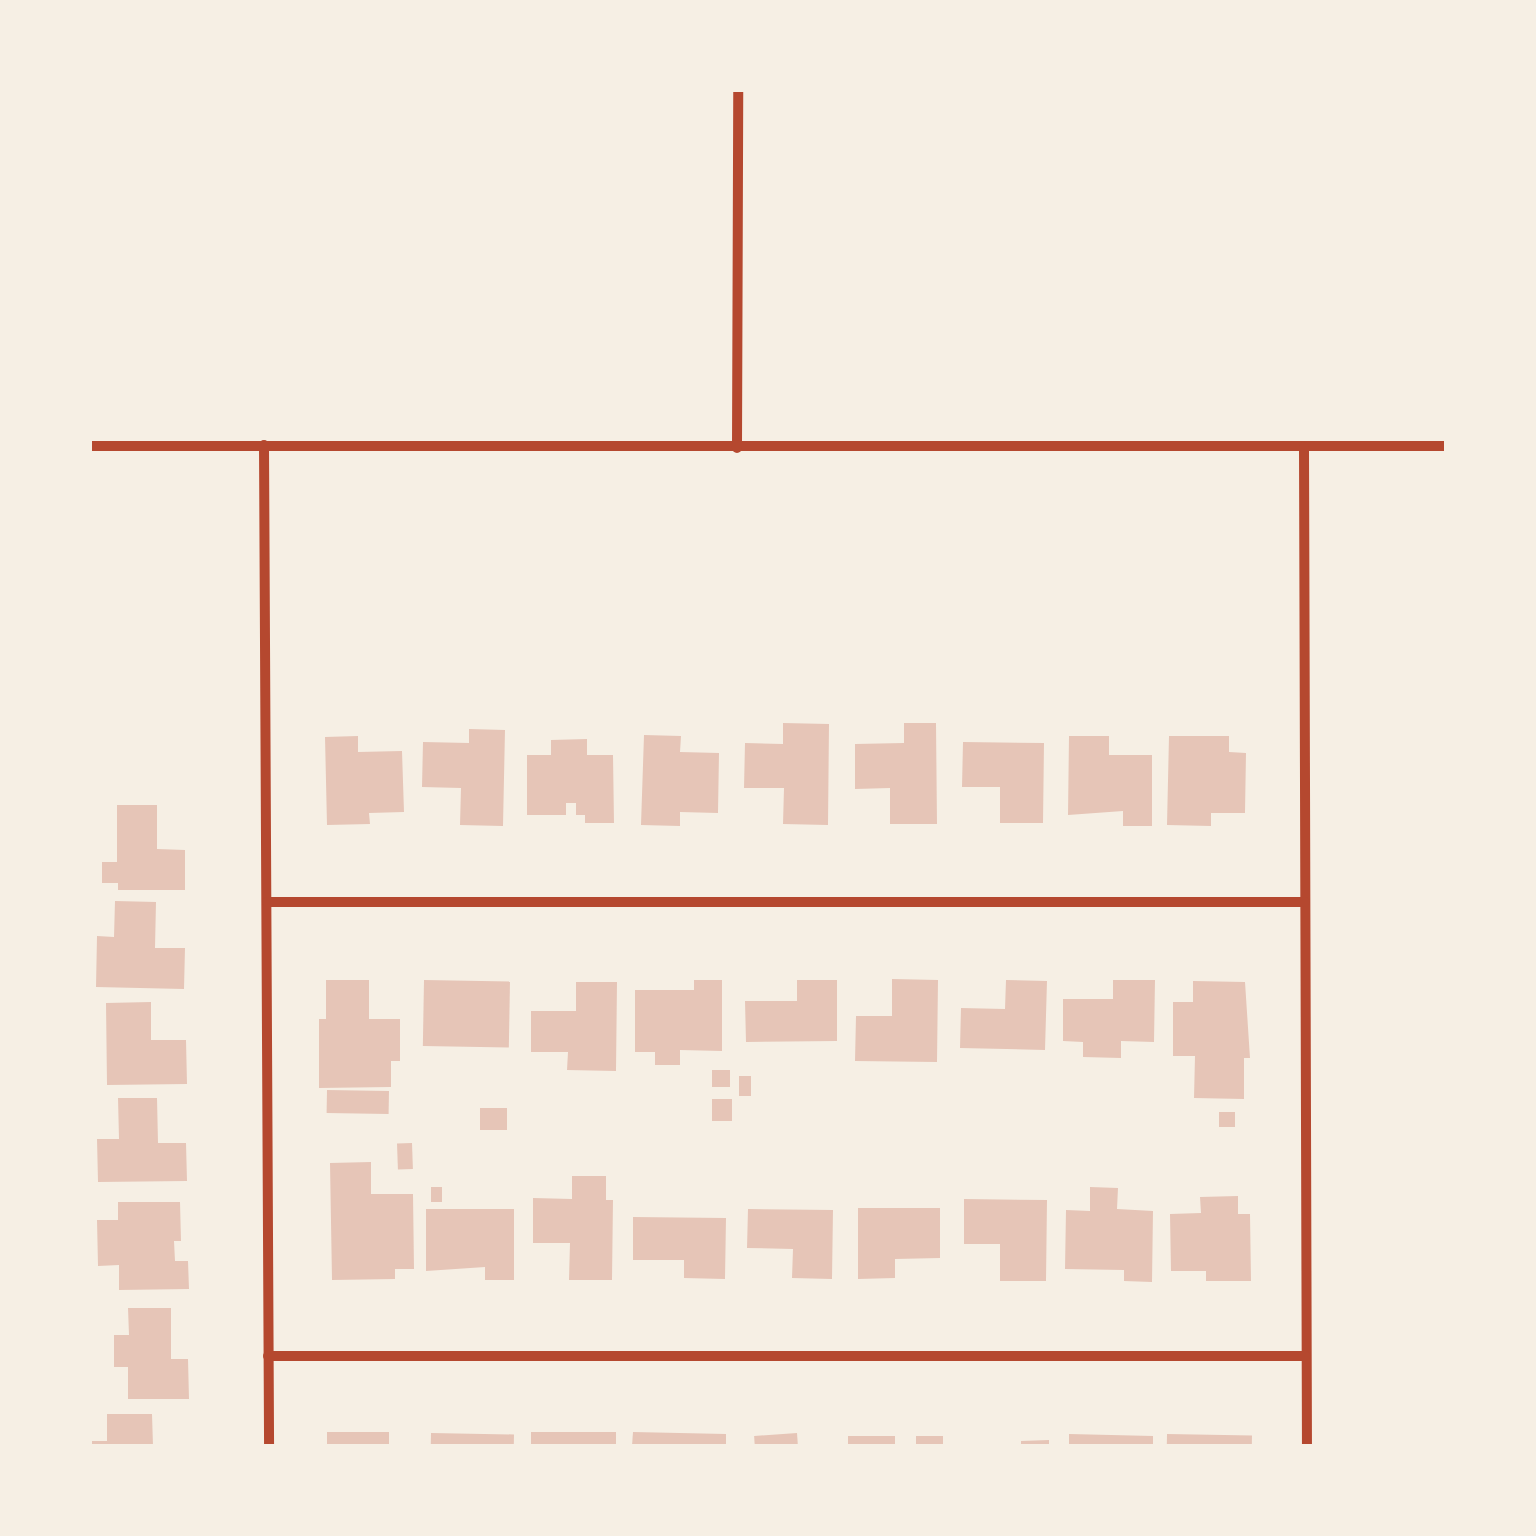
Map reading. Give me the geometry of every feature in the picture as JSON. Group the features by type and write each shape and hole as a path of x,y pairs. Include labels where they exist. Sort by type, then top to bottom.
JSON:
{"street":[{"path":"737,448 738,90"},
{"path":"264,445 269,1446"},
{"path":"90,446 1446,446"},
{"path":"1304,447 1308,1446"},
{"path":"267,902 1306,902"},
{"path":"268,1356 1306,1356"}],"building":[{"path":"783,723 829,724 828,825 783,824 784,788 744,788 745,743 783,744"},
{"path":"904,723 936,723 937,824 890,824 890,788 855,789 855,744 904,743"},
{"path":"469,729 505,730 503,826 460,825 461,788 422,787 423,742 469,743"},
{"path":"644,735 681,736 680,752 719,753 718,813 680,812 680,826 641,825"},
{"path":"358,736 358,752 402,751 404,812 369,813 370,824 327,825 325,737"},
{"path":"1069,736 1109,736 1109,755 1152,755 1152,826 1123,826 1123,811 1068,815"},
{"path":"1169,736 1229,736 1229,752 1246,753 1245,813 1211,813 1211,826 1167,825"},
{"path":"587,739 587,755 613,755 614,823 585,823 585,815 576,815 576,803 566,803 566,815 527,815 527,755 551,755 551,740"},
{"path":"963,742 1044,743 1043,823 1000,823 1000,787 962,787"},
{"path":"117,805 157,805 157,849 185,850 185,890 118,890 118,883 102,883 102,862 117,862"},
{"path":"115,901 156,902 155,948 185,948 184,989 96,987 97,936 114,937"},
{"path":"892,979 938,980 937,1062 855,1061 856,1016 892,1016"},
{"path":"326,980 369,980 369,1019 400,1019 400,1061 391,1061 391,1087 319,1088 319,1019 326,1019"},
{"path":"424,980 510,982 509,1047 423,1046"},
{"path":"694,980 722,980 722,1051 680,1050 680,1065 655,1065 655,1052 635,1052 635,990 694,990"},
{"path":"797,980 837,980 837,1041 746,1042 745,1001 797,1001"},
{"path":"1006,980 1047,981 1045,1050 960,1048 961,1008 1005,1009"},
{"path":"1113,980 1155,980 1154,1042 1121,1041 1121,1058 1083,1057 1083,1042 1063,1041 1063,999 1113,999"},
{"path":"1193,981 1245,982 1250,1058 1244,1058 1244,1099 1194,1098 1195,1056 1173,1056 1173,1002 1193,1002"},
{"path":"576,982 617,982 616,1071 567,1070 568,1052 531,1052 531,1011 576,1011"},
{"path":"151,1002 151,1040 186,1040 187,1084 107,1085 106,1003"},
{"path":"712,1070 730,1070 730,1087 712,1087"},
{"path":"739,1076 751,1076 751,1096 739,1096"},
{"path":"327,1090 389,1091 389,1114 327,1113"},
{"path":"118,1098 157,1098 158,1143 186,1143 187,1181 98,1182 97,1139 119,1139"},
{"path":"712,1099 732,1099 732,1121 712,1121"},
{"path":"480,1108 507,1108 507,1130 480,1130"},
{"path":"1219,1112 1235,1112 1235,1127 1219,1127"},
{"path":"412,1143 413,1169 398,1170 397,1144"},
{"path":"371,1162 371,1194 413,1194 414,1269 395,1269 395,1279 332,1280 330,1163"},
{"path":"572,1176 606,1176 606,1200 613,1200 612,1280 569,1280 570,1243 533,1243 533,1198 572,1199"},
{"path":"431,1187 442,1187 442,1202 431,1202"},
{"path":"1090,1187 1118,1188 1117,1209 1153,1211 1152,1282 1124,1281 1124,1270 1065,1269 1066,1210 1090,1211"},
{"path":"1238,1196 1238,1214 1250,1214 1251,1281 1206,1281 1206,1271 1171,1271 1170,1214 1201,1213 1200,1197"},
{"path":"964,1199 1047,1200 1046,1281 1000,1281 1000,1244 964,1244"},
{"path":"118,1202 180,1202 181,1241 174,1241 175,1261 188,1261 189,1289 119,1290 119,1265 98,1266 97,1220 118,1220"},
{"path":"858,1208 940,1208 940,1258 895,1259 895,1278 858,1279"},
{"path":"426,1209 514,1209 514,1280 485,1280 485,1267 426,1271"},
{"path":"748,1209 833,1210 832,1279 792,1278 793,1249 747,1248"},
{"path":"633,1217 726,1218 725,1279 684,1278 684,1260 633,1260"},
{"path":"128,1308 171,1308 171,1359 188,1359 189,1399 128,1399 128,1367 114,1367 114,1335 129,1335"},
{"path":"107,1414 152,1414 153,1446 90,1446 90,1441 107,1441"},
{"path":"327,1432 389,1432 389,1446 327,1446"},
{"path":"531,1432 616,1432 616,1446 531,1446"},
{"path":"633,1432 726,1434 726,1446 632,1446"},
{"path":"431,1433 514,1434 514,1446 431,1446"},
{"path":"797,1433 798,1446 755,1446 754,1436"},
{"path":"1069,1434 1153,1436 1153,1446 1069,1446"},
{"path":"1167,1434 1252,1435 1252,1446 1167,1446"},
{"path":"848,1436 895,1436 895,1446 848,1446"},
{"path":"916,1436 943,1436 943,1446 916,1446"},
{"path":"1049,1440 1049,1446 1021,1446 1021,1441"}]}
